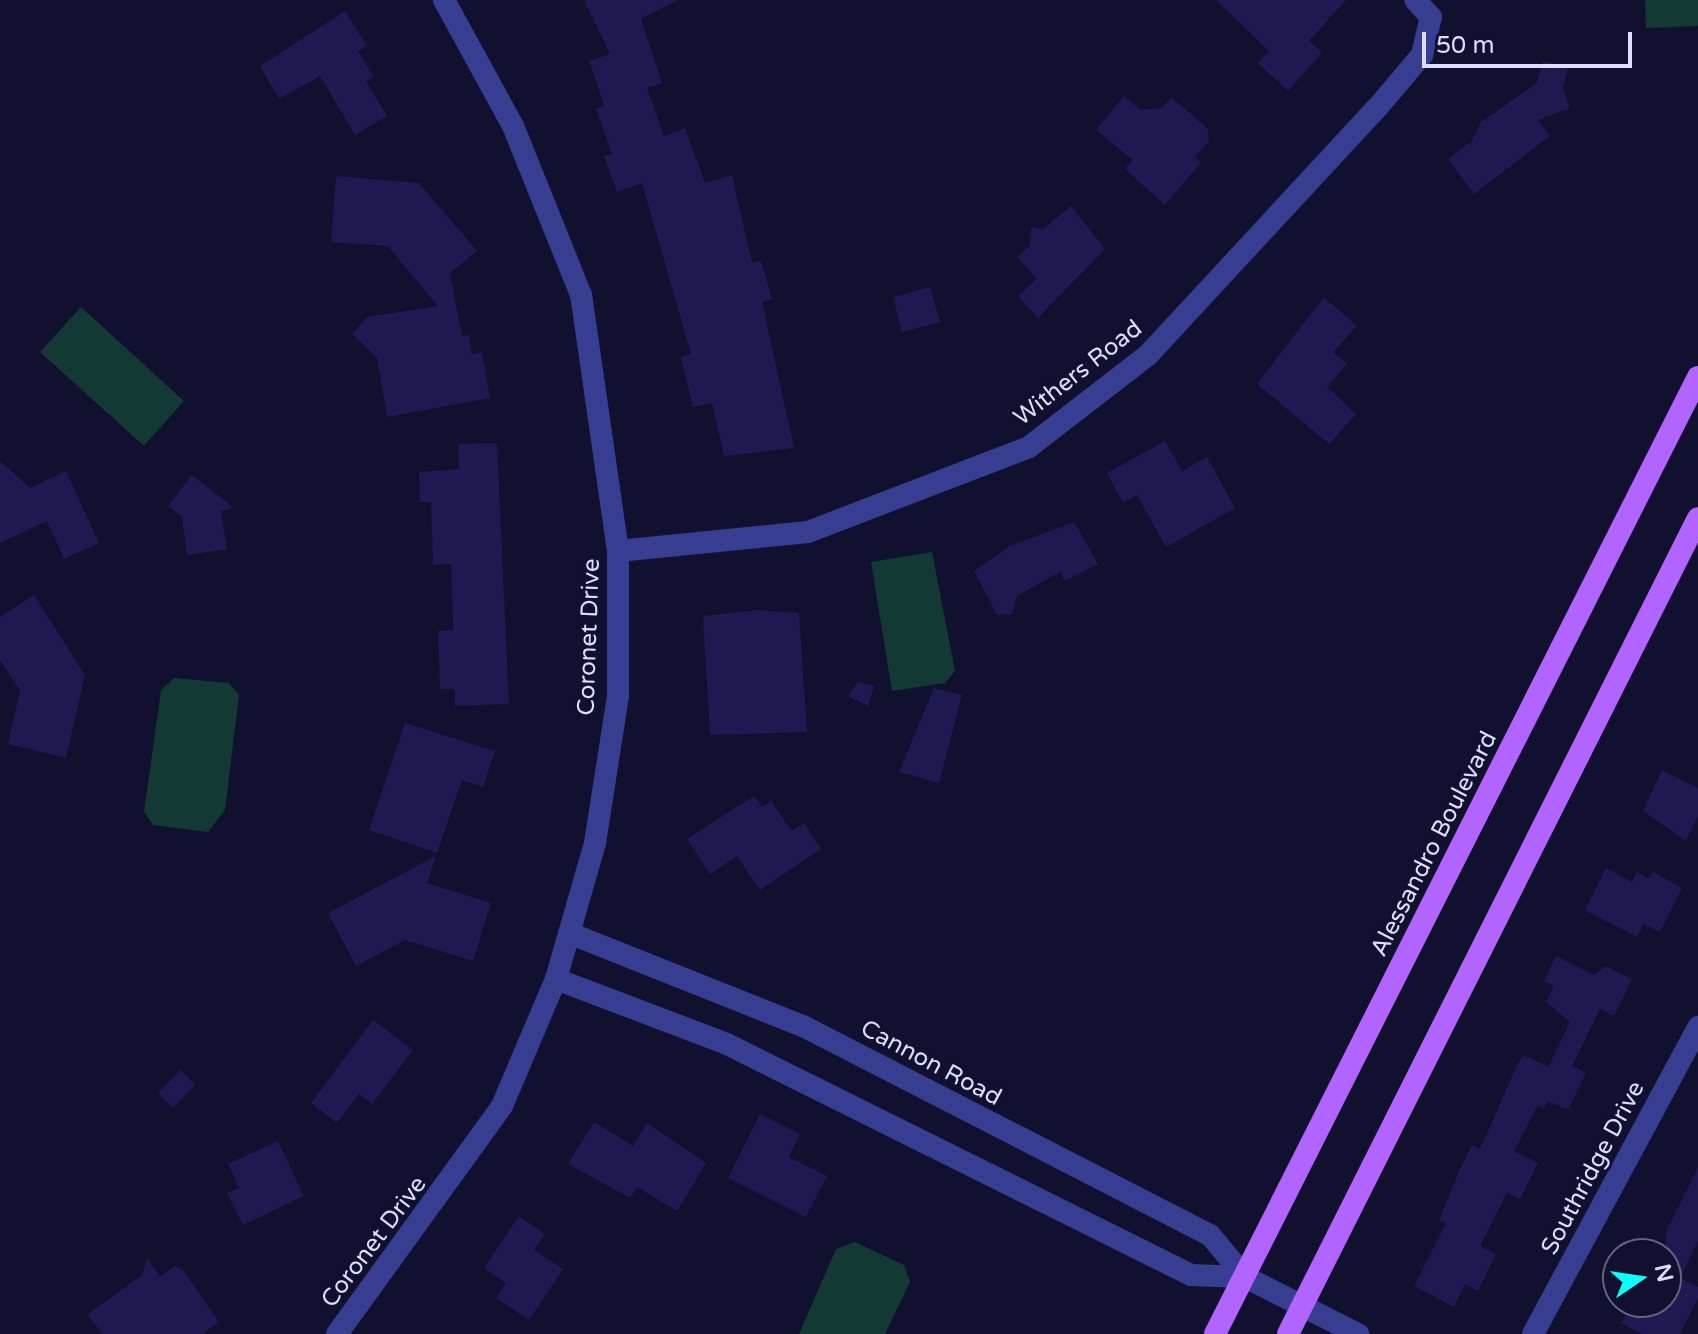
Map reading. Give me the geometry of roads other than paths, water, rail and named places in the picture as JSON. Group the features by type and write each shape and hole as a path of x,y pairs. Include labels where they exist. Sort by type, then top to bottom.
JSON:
{"main road":[{"name":"Alessandro Boulevard","path":"1215,1334 1698,377"},
{"path":"1288,1334 1698,518"}],"street":[{"name":"Coronet Drive","path":"337,1334 502,1106 556,979 595,843 618,696 618,551 581,295 513,126 444,0"},
{"name":"Withers Road","path":"618,551 808,532 1029,447 1158,344 1422,55 1431,17 1415,0"},
{"name":"Cannon Road","path":"569,933 803,1026 1210,1235 1245,1277"},
{"name":"Cannon Road","path":"556,979 727,1044 1191,1275 1245,1277 1358,1334"},
{"name":"Southridge Drive","path":"1533,1334 1698,1027"}]}
